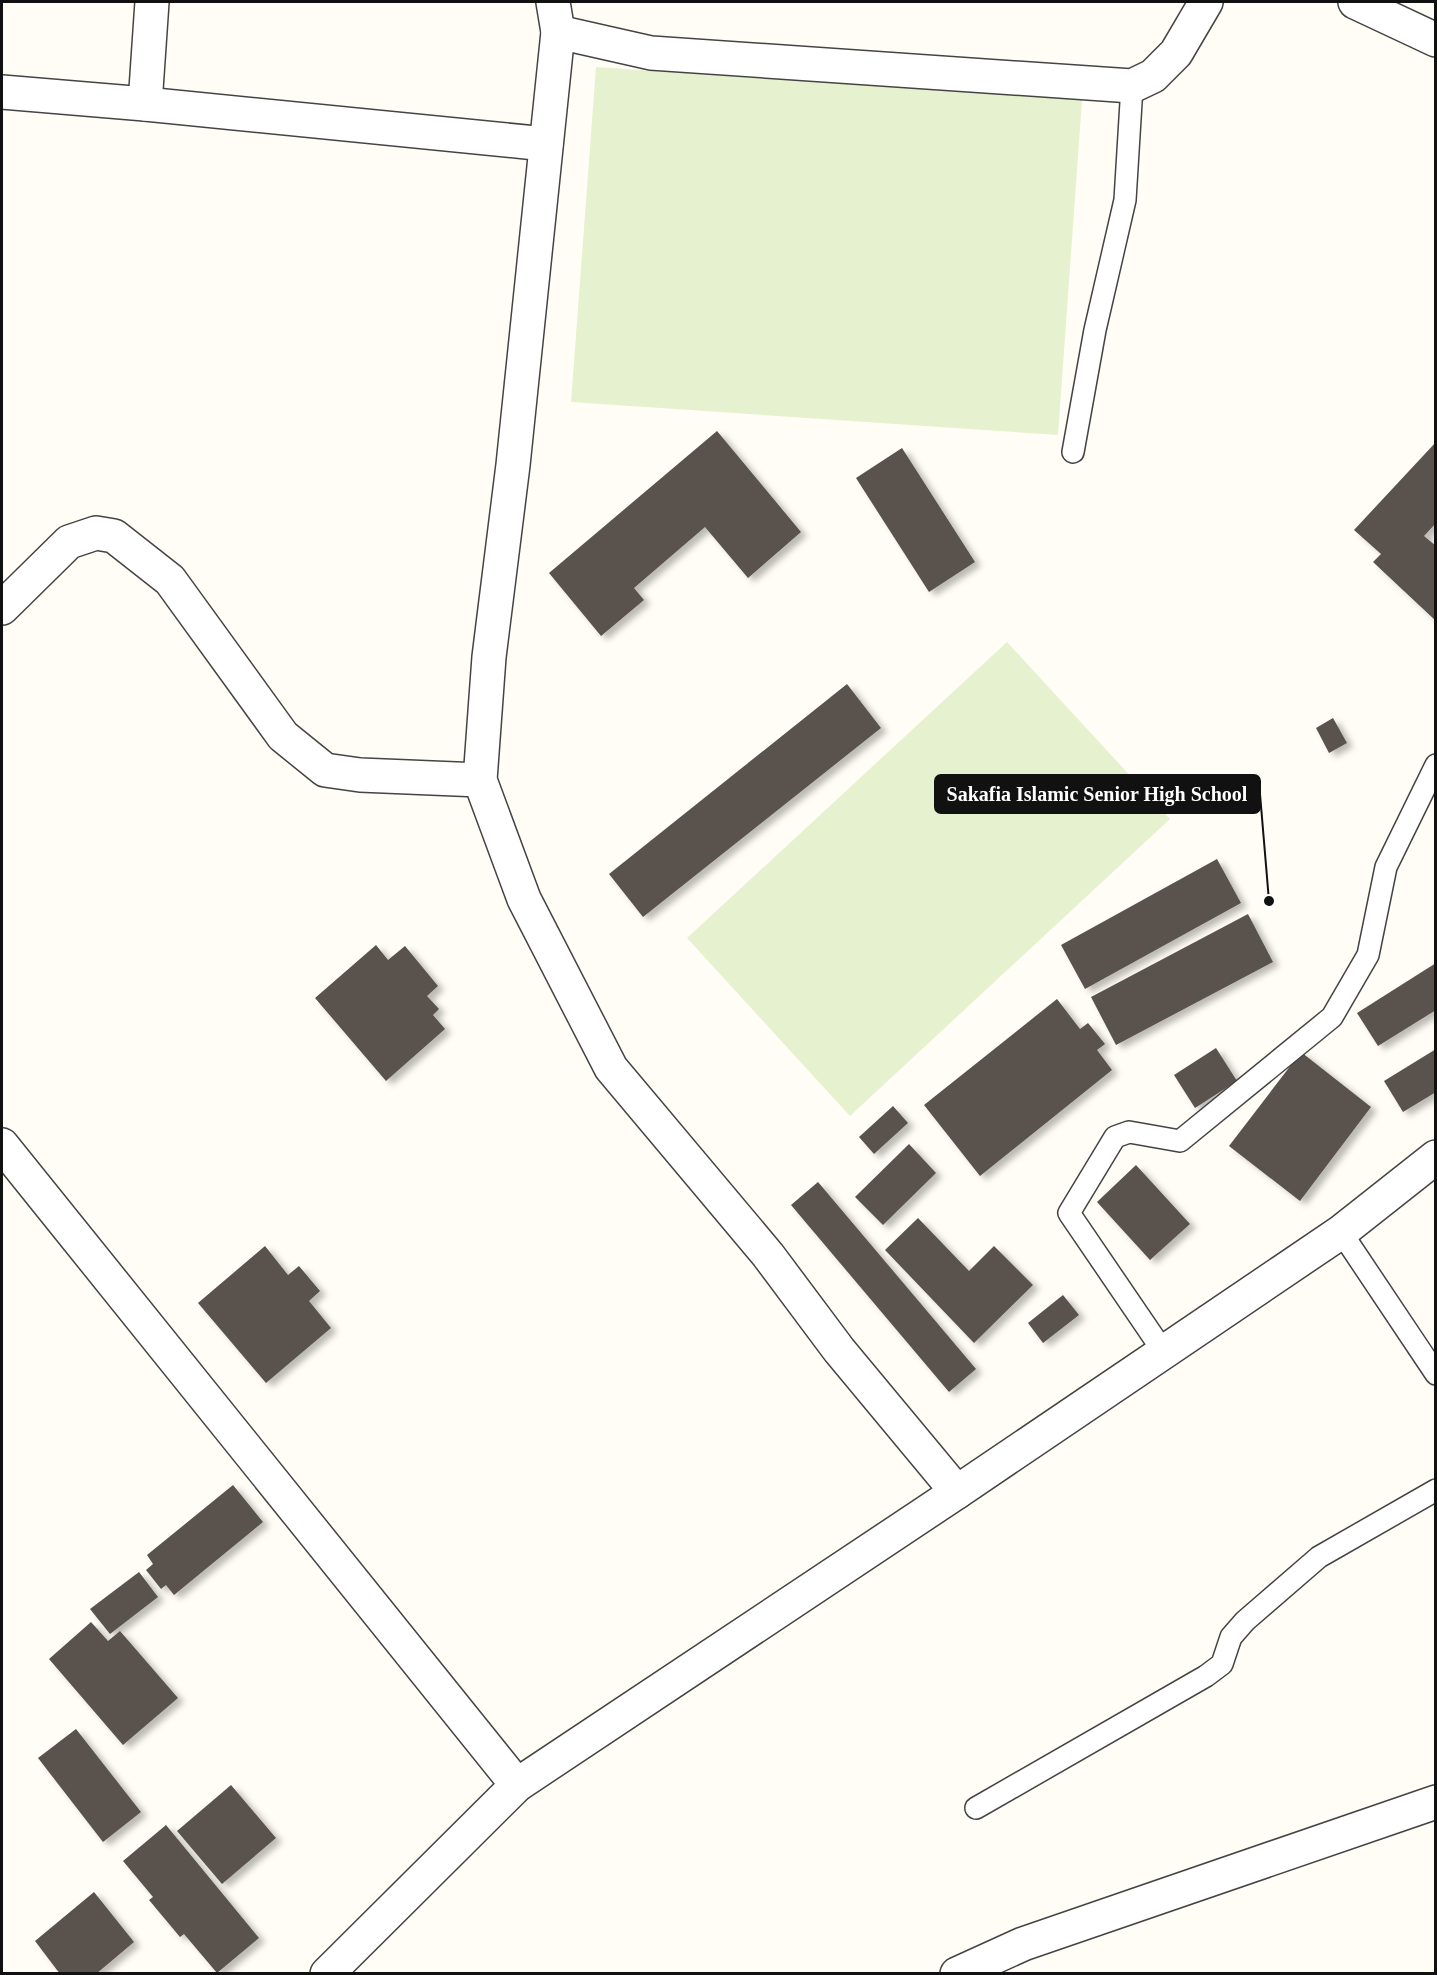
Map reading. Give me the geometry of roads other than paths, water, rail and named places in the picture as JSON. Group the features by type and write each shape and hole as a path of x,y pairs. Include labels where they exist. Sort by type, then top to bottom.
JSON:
{"street":[{"path":"145,104 152,2"},
{"path":"957,1492 839,1350 768,1255 611,1068 524,899 480,780 489,657 513,465 546,144 555,17 651,53 1132,86 1153,76 1176,53 1206,2"},
{"path":"1355,2 1436,40"},
{"path":"2,92 546,144"},
{"path":"2,608 69,542 96,533 114,536 170,580 283,736 325,770 360,775 480,780"},
{"path":"2,1145 517,1785"},
{"path":"327,1974 517,1785 957,1492 1341,1232 1436,1157"},
{"path":"957,1974 1023,1944 1436,1802"}],"lane":[{"path":"1073,452 1095,330 1125,200 1132,86"},
{"path":"1163,1352 1070,1214 1115,1137 1129,1132 1180,1141 1332,1017 1368,955 1386,867 1436,765"},
{"path":"1341,1232 1436,1374"},
{"path":"976,1808 1206,1676 1222,1664 1231,1637 1245,1621 1319,1557 1436,1490"}],"place":[{"name":"Sakafia Islamic Senior High School","path":"1269,901"}]}
